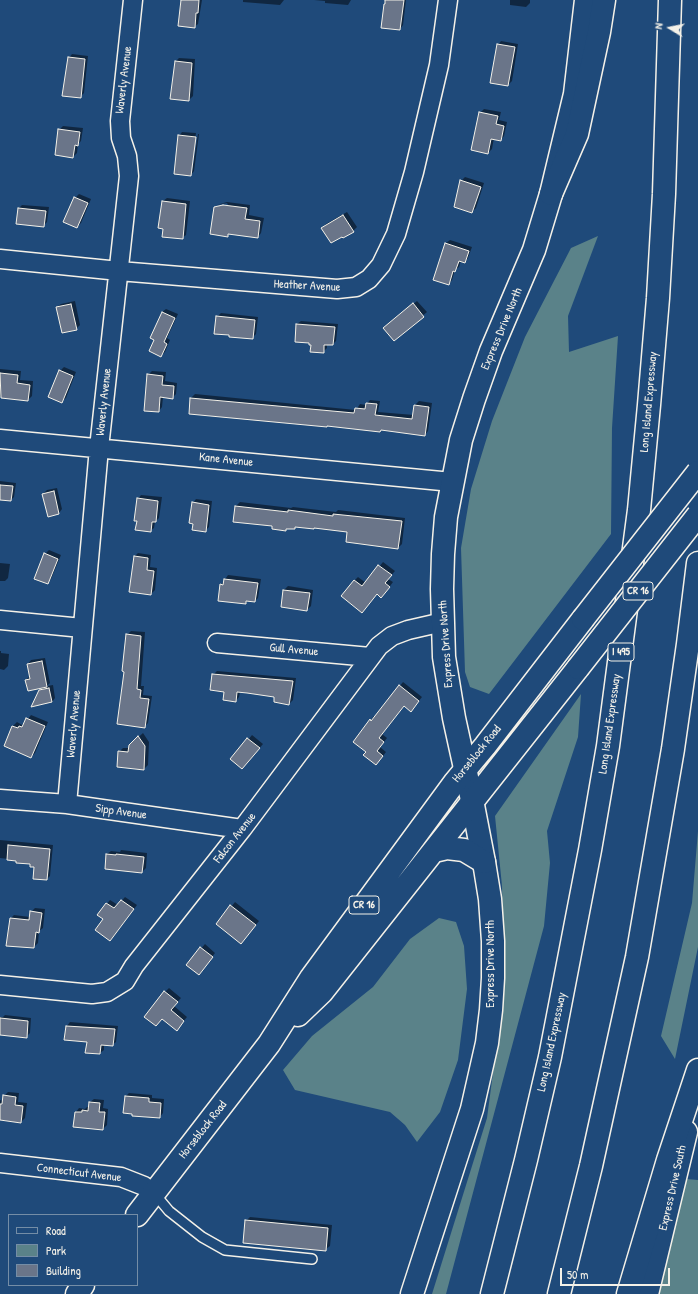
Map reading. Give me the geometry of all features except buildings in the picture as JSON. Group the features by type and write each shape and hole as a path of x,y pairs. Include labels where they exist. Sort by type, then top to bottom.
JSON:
{"main road":[{"name":"Express Drive North","path":"412,1294 472,1109 487,1043 491,1010 493,941 490,899 472,800 454,718 444,657 442,622 443,554 446,516 461,440 474,399 492,351 534,250 551,194 575,94 586,0"},
{"path":"551,194 577,134 600,32 604,0"},
{"name":"Long Island Expressway","path":"492,1294 550,1057 590,850 609,739 638,518 651,382 664,194 670,0"},
{"name":"Horseblock Road","path":"138,1214 269,1044 311,978 454,782 485,746 698,472"},
{"name":"Horseblock Road","path":"269,1044 322,992 698,514"},
{"path":"559,1294 591,1166 637,957 672,749 688,644 698,563"},
{"path":"434,851 447,848 464,850 484,862"},
{"path":"628,1294 668,1160 698,1070"},
{"name":"Express Drive South","path":"647,1294 698,1082"},
{"path":"76,1294 82,1286"}],"street":[{"name":"Waverly Avenue","path":"67,804 99,448 129,176 127,156 121,138 120,120 133,0"},
{"name":"Heather Avenue","path":"0,259 337,289 356,287 369,279 381,265 396,234 414,172 438,65 448,0"},
{"name":"Kane Avenue","path":"0,439 452,482"},
{"path":"0,620 82,628"},
{"name":"Falcon Avenue","path":"0,985 92,994 107,992 125,981 134,966 242,829 379,646 392,636 408,630 442,622"},
{"name":"Gull Avenue","path":"217,643 370,657"},
{"name":"Sipp Avenue","path":"0,799 67,804 242,829"},
{"name":"Connecticut Avenue","path":"0,1163 121,1177 144,1186 154,1193"}],"lane":[{"path":"154,1193 169,1211 202,1237 225,1250 312,1258"}],"green space":[{"path":"598,236 568,316 569,352 618,336 612,428 611,534 489,694 470,687 465,672 461,548 471,489 492,421 525,337 571,248"},
{"path":"581,694 578,737 547,831 550,863 544,926 446,1294 432,1294 487,1118 504,990 502,886 495,816"},
{"path":"698,831 698,947 675,1059 661,1036 692,903"},
{"path":"439,918 456,922 464,946 467,989 458,1060 440,1112 417,1142 405,1125 390,1112 295,1090 283,1070 312,1036 373,987 410,939"},
{"path":"686,1179 698,1180 698,1294 651,1294"}]}
